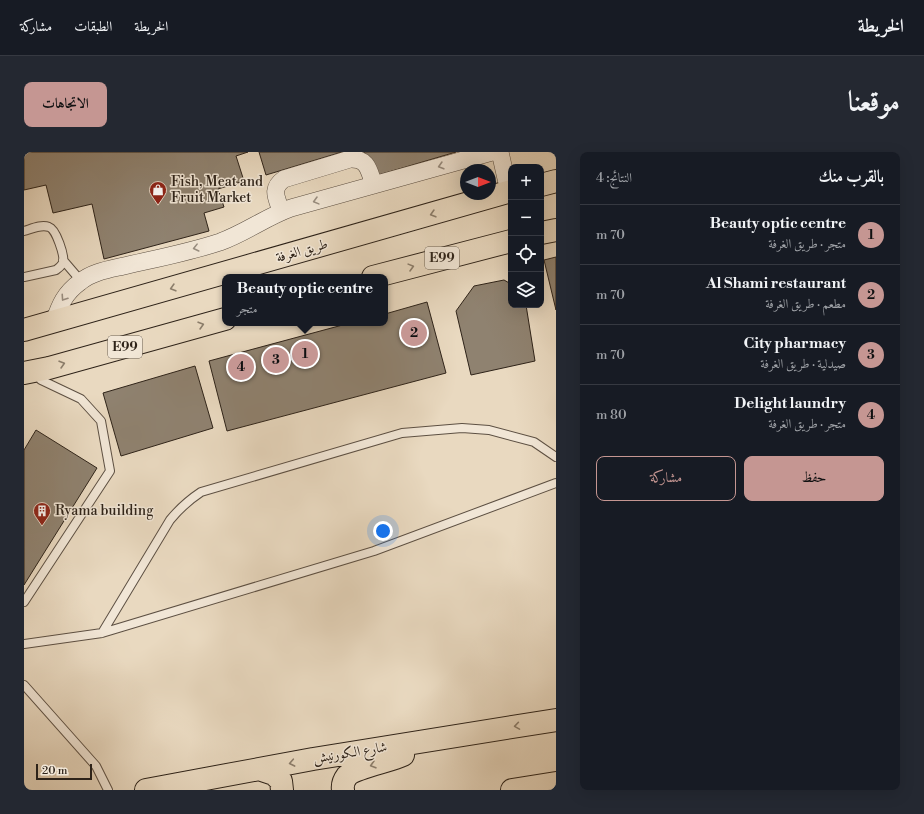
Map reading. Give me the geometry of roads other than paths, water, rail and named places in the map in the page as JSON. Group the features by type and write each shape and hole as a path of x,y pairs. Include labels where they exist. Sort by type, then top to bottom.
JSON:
{"highway":[{"path":"544,184 556,182"},
{"name":"طريق الغرفة","path":"24,330 508,192"},
{"path":"544,232 556,230"},
{"name":"E99","path":"384,274 508,242"},
{"name":"E99","path":"33,377 49,368 222,319"},
{"path":"24,322 54,322 47,332 38,338 24,342"},
{"name":"شارع الكورنيش","path":"146,790 312,759 556,720"},
{"path":"343,790 342,784 348,774 397,758 435,739"},
{"path":"260,769 274,774 281,781 282,790"},
{"path":"512,790 556,783"}],"street":[{"path":"54,322 59,306 69,292 81,281 98,272 205,246 240,233 281,211 492,152"},
{"path":"500,152 508,183"},
{"path":"281,211 275,189 278,183 284,179 350,159 356,158 362,160 367,165 374,185"}],"lane":[{"path":"24,231 43,226 52,228 56,235 63,260 81,281"},
{"path":"24,277 56,270 60,268 63,260"},
{"path":"24,602 110,471 101,421 81,399 33,377"},
{"path":"102,633 170,520 189,500 201,492 402,433 462,428 489,430 534,442 556,457"},
{"path":"24,644 102,633 374,551 556,483"},
{"path":"24,685 96,766 108,790"}],"place":[{"name":"Fish, Meat and Fruit Market","path":"158,205"},
{"name":"Al Shami restaurant","path":"414,333"},
{"name":"Beauty optic centre","path":"305,354"},
{"name":"City pharmacy","path":"276,360"},
{"name":"Delight laundry","path":"241,367"},
{"name":"Ryama building","path":"42,526"}]}
